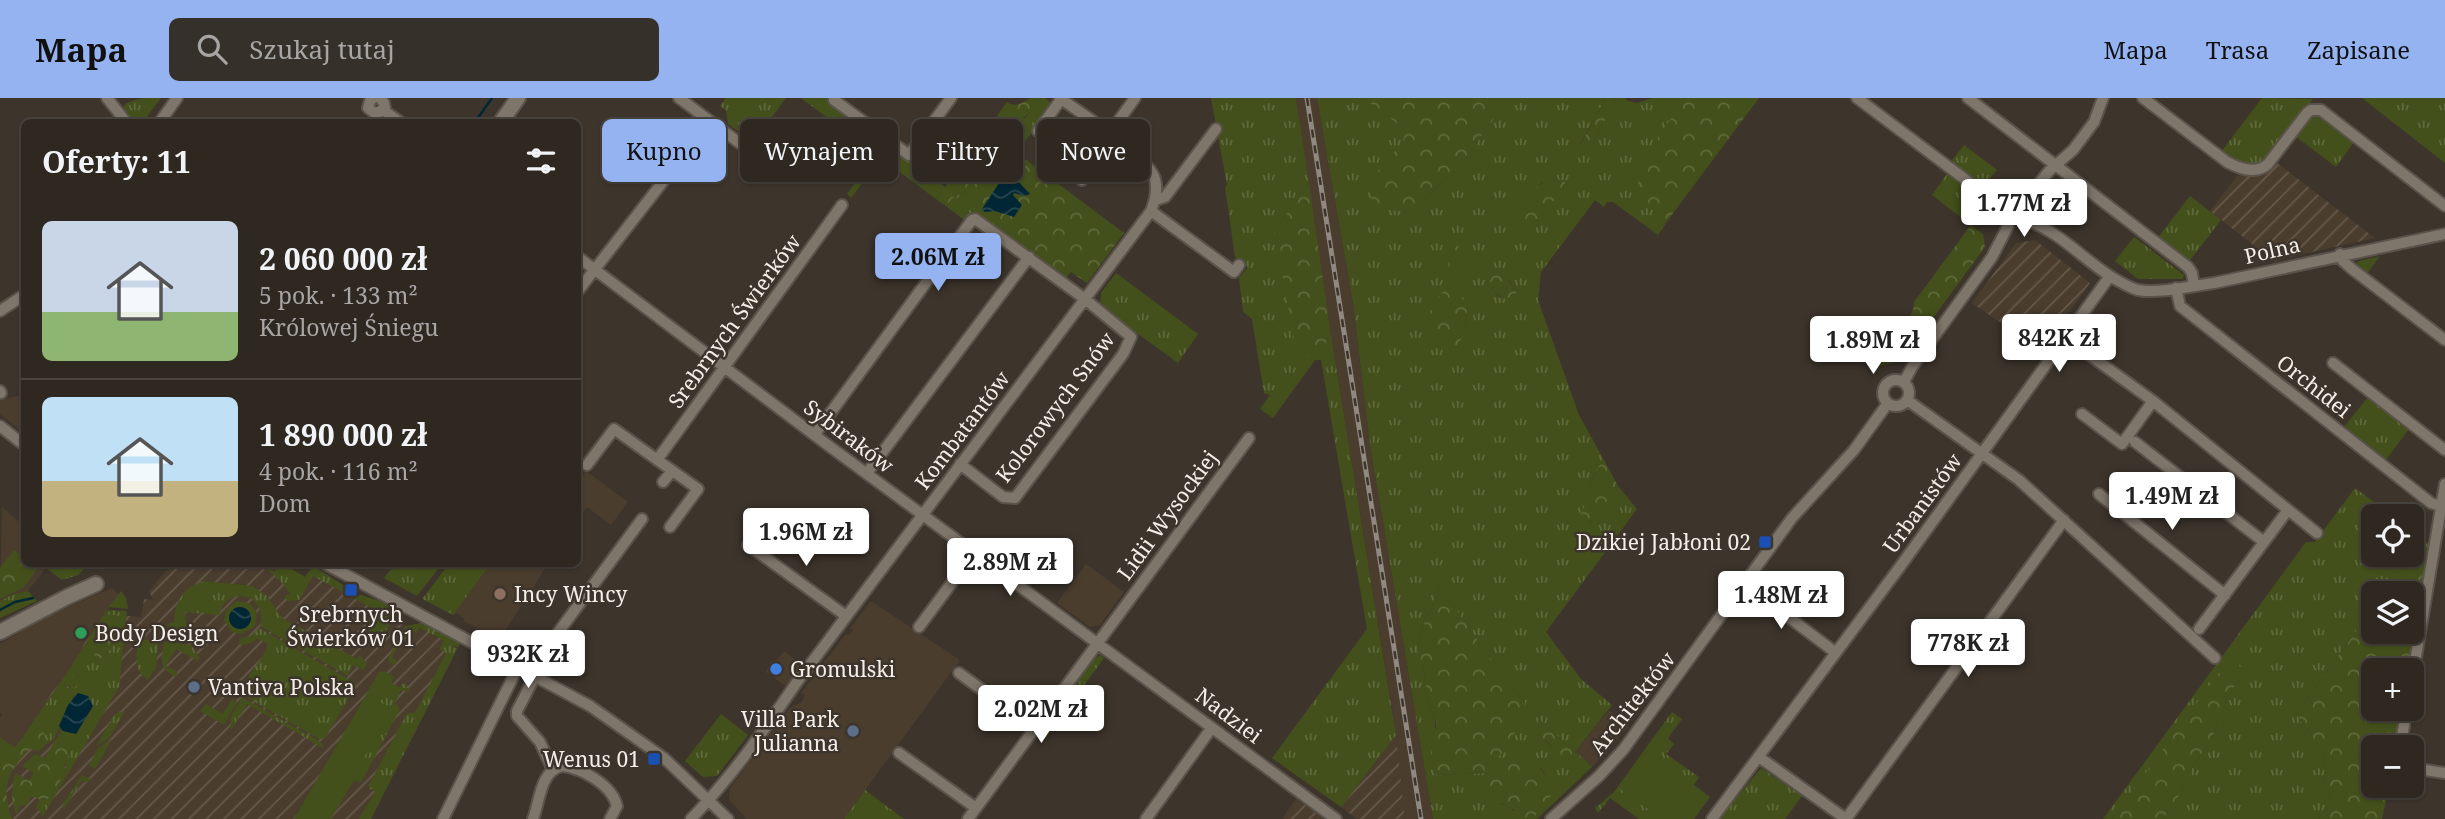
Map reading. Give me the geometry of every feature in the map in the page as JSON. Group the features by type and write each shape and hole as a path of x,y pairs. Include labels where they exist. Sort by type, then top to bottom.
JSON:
{"street":[{"path":"107,98 124,119"},
{"path":"162,119 177,98"},
{"path":"502,119 518,98"},
{"path":"680,98 707,119"},
{"path":"834,100 909,155 951,98"},
{"path":"1046,119 1061,98 1089,119"},
{"path":"1122,119 1135,98"},
{"path":"1857,98 1970,183 1980,202 2000,210"},
{"path":"1968,98 2188,267 2194,286"},
{"path":"2000,210 2000,218 2008,226 2015,226 2021,213 2056,164 2069,155 2094,122 2103,98"},
{"path":"2143,98 2227,162 2241,169 2252,170 2268,164 2307,113 2321,110 2445,206"},
{"path":"375,104 396,119"},
{"path":"1150,171 1155,180 1155,200 1165,197 1216,129"},
{"path":"581,288 663,182"},
{"name":"Kombatantów","path":"691,819 750,751 846,616 1151,211 1155,200"},
{"path":"2000,210 2010,203 2021,213"},
{"name":"Srebrnych Świerków","path":"656,460 842,205"},
{"path":"1151,211 1234,272 1239,265"},
{"name":"Polna","path":"2021,213 2043,226 2110,276 2140,290 2194,286 2445,234"},
{"path":"815,434 972,220 979,221 1085,299"},
{"path":"1903,382 1992,257 2008,226"},
{"path":"2340,254 2352,269 2445,340"},
{"path":"867,473 1029,257"},
{"name":"Sybiraków","path":"581,259 974,553 1099,643"},
{"name":"Urbanistów","path":"1712,819 2110,276"},
{"name":"Orchidei","path":"2176,288 2180,306 2431,503 2441,506"},
{"path":"0,311 21,297"},
{"name":"Kolorowych Snów","path":"960,464 1006,498 1015,498 1130,341 1130,334 1085,299"},
{"path":"2066,338 2153,401 2317,533"},
{"path":"2333,363 2445,450"},
{"path":"1894,380 1903,382 1910,392 1907,400 1900,406 1888,403 1884,395 1885,386 1894,380"},
{"path":"1907,400 2019,480 2215,658"},
{"path":"2081,414 2122,444 2153,401"},
{"name":"Architektów","path":"1550,819 1599,776 1623,750 1792,518 1854,450 1888,403"},
{"path":"0,426 21,444"},
{"path":"587,466 614,429 698,489 670,527"},
{"name":"Lidii Wysockiej","path":"968,819 1249,438"},
{"path":"2135,442 2264,542"},
{"path":"663,482 672,471"},
{"path":"2416,658 2445,484"},
{"path":"2099,494 2225,595"},
{"path":"2199,629 2288,510"},
{"path":"553,770 540,742 517,716 517,710 531,677 642,519"},
{"path":"1759,757 1846,819 2064,520"},
{"path":"748,545 846,616"},
{"path":"919,627 974,553"},
{"path":"333,567 518,667 531,677 590,706 637,737 686,777 728,819"},
{"path":"0,632 96,584"},
{"path":"1745,584 1836,653"},
{"name":"Nadziei","path":"1099,643 1336,819"},
{"path":"443,819 518,667"},
{"path":"960,673 1034,728"},
{"path":"1146,819 1208,733"},
{"path":"899,753 976,808"},
{"path":"533,819 545,780 553,770 568,766 590,776 607,789 616,802 616,811 610,819"},
{"path":"2424,770 2445,773"}],"shaded area":[{"path":"1296,98 1317,98 1353,304 1370,444 1433,819 1405,819 1393,714 1331,335"},
{"path":"2276,162 2375,238 2275,262 2210,211 2238,175 2267,173"},
{"path":"2035,240 2090,283 2042,350 2033,344 2022,343 2020,336 1972,303 2016,243"},
{"path":"21,396 21,431 0,414 0,400"},
{"name":"Incy Wincy","path":"586,471 628,502 611,525 587,507 581,514 582,477"},
{"path":"2,507 21,523 21,567 47,567 28,591 0,601"},
{"path":"1086,564 1124,592 1100,625 1090,627 1057,603"},
{"name":"Vantiva Polska","path":"173,567 278,567 274,572 298,589 315,567 360,596 386,604 391,617 406,626 422,623 460,643 371,819 0,819 0,771 104,614 141,617 144,599 153,600 149,591 165,572"},
{"name":"Incy Wincy","path":"489,567 546,567 499,640 464,621 464,618 455,612"},
{"path":"112,588 119,594 16,748 0,737 0,644 47,616"},
{"path":"871,601 960,660 844,819 747,819 729,800 730,788 790,708 802,702 805,695 801,693 845,635 849,635 853,630 850,628"},
{"path":"784,651 801,664 787,687 766,672 772,660 775,662"},
{"path":"1609,710 1629,726 1592,767 1575,752"},
{"path":"1396,735 1405,819 1357,819 1341,807"},
{"path":"1296,799 1324,819 1282,819"}],"green space":[{"path":"143,98 161,98 145,119 132,119 124,110 124,105"},
{"path":"726,98 786,98 771,119 740,119 740,132 728,124 726,110 720,106"},
{"path":"801,98 832,98 830,101 854,119 829,119"},
{"path":"1030,98 1041,98 1022,119 1000,119 997,116 1007,102 1016,105"},
{"path":"1041,98 1053,104 1042,119 1037,119 1037,126 1023,144 1023,119 1019,119 1025,118"},
{"path":"1211,98 1296,98 1309,183 1274,231 1315,359 1331,335 1396,735 1341,807 1272,758 1367,629 1321,360 1315,360 1273,418 1260,409 1270,395 1264,393 1252,319 1243,312 1239,278 1248,267 1235,257 1225,187 1227,185"},
{"path":"1317,98 1365,98 1406,132 1401,147 1378,170 1418,210 1434,189 1456,171 1509,98 1606,98 1580,144 1593,145 1616,98 1637,103 1652,98 1687,98 1658,137 1643,201 1668,220 1658,235 1613,202 1607,202 1604,207 1595,200 1541,272 1538,300 1579,415 1604,460 1595,474 1590,490 1590,522 1618,486 1637,509 1546,632 1581,679 1612,705 1575,752 1540,720 1540,736 1556,751 1567,759 1581,756 1592,767 1537,819 1433,819 1370,444 1353,303","holes":["1542,182 1553,201 1529,230 1515,211","1509,280 1517,292 1500,298 1491,288","1450,285 1468,307 1463,336","1439,586 1525,702 1486,773 1434,773 1435,718 1427,698 1418,648 1426,616 1431,610","1541,768 1547,777 1514,811 1499,803"]},
{"path":"1365,98 1509,98 1456,171 1434,189 1418,210 1398,211 1381,207 1371,198 1377,172 1400,145 1406,132"},
{"path":"1606,98 1616,98 1593,145 1583,147 1580,145"},
{"path":"1687,98 1759,98 1668,220 1642,200 1638,189 1639,175 1652,146"},
{"path":"2262,98 2313,99 2263,165 2237,164 2221,152"},
{"path":"2362,98 2445,98 2445,163"},
{"path":"2321,116 2354,142 2336,167 2295,136 2310,117"},
{"path":"1964,145 1997,170 1982,188 1950,163"},
{"path":"898,152 912,162 912,181 898,171"},
{"path":"1023,157 1037,168 1037,182 1056,182 1124,233 1087,283 1071,272 1064,280 973,211 995,182 1023,182"},
{"path":"1949,171 1969,188 1971,197 1978,206 1967,222 1932,195"},
{"path":"1554,179 1563,180 1567,185 1529,230 1517,226 1511,216 1519,204 1535,188"},
{"path":"856,182 863,182 851,198 847,194"},
{"path":"913,182 938,182 945,187 936,199"},
{"path":"949,182 982,182 976,188 958,194 947,207 936,199"},
{"path":"982,182 995,182 966,221 947,207 959,194"},
{"path":"1309,183 1331,335 1315,360 1296,349 1274,231"},
{"path":"2190,196 2221,220 2188,263 2157,239"},
{"path":"1971,225 1983,234 1985,247 1902,360 1877,367 1886,348 1910,318 1914,302"},
{"path":"2134,237 2184,275 2183,279 2138,279 2115,261"},
{"path":"1457,245 1473,262 1466,273 1458,275 1448,271 1449,250"},
{"path":"2380,256 2367,274 2355,265 2359,261"},
{"path":"1499,272 1504,274 1517,292 1509,300 1499,296 1490,284 1493,276"},
{"path":"1116,273 1198,334 1178,363 1100,306 1101,293"},
{"path":"1450,284 1468,306 1461,340 1444,353 1429,314"},
{"path":"2369,396 2409,429 2385,461 2343,428"},
{"path":"1604,460 1618,486 1594,519 1585,523 1580,516 1595,473"},
{"path":"2355,488 2377,504 2361,504 2361,567 2402,567 2393,581 2361,581 2361,625 2296,714 2323,751 2323,785 2332,802 2319,819 2163,819 2213,736 2228,696 2240,678 2232,656 2112,819 2103,819 2306,542 2315,542"},
{"path":"2424,540 2430,545 2424,581 2393,581 2403,567 2424,567"},
{"path":"14,550 21,556 21,567 37,569 24,587 0,599 0,568"},
{"path":"86,567 78,575 62,580 46,568"},
{"path":"262,567 274,572 278,567 289,567 305,577 315,567 360,596 387,605 391,621 381,636 372,641 368,633 379,612 313,576 299,600 288,601 284,597 290,593"},
{"path":"393,567 440,567 417,596 384,578"},
{"path":"447,567 489,567 453,615 422,599"},
{"path":"204,581 252,586 267,596 282,618 357,659 360,655 367,664 363,670 353,665 348,676 260,626 259,607 246,597 230,599 223,605 219,615 185,612 187,634 168,633 169,623 174,623 181,596 190,587"},
{"path":"1439,586 1525,702 1521,721 1505,749 1486,773 1434,773 1429,738 1436,727 1435,718 1427,698 1418,648 1426,616 1431,610"},
{"path":"28,591 37,601 0,618 0,601"},
{"path":"121,591 126,598 128,609 109,607"},
{"path":"236,601 249,603 257,613 255,626 242,634 232,632 224,620 226,610"},
{"path":"108,610 127,611 119,687 43,816 36,807 39,800 48,799 66,772 65,742 54,743 62,730 76,734 92,709 88,696 77,693 53,740 45,745 44,730 35,719 60,683 71,688 79,682 69,670 91,635 96,661 107,654 116,636 119,616 104,614"},
{"path":"104,614 120,616 119,622 111,648 96,661 91,635"},
{"path":"422,623 460,643 458,647 447,643 457,649 371,819 359,819 375,792 369,785 407,713 415,713 446,653 440,649 443,640 419,627 416,633 407,630 392,657 396,664 389,662 388,658 406,626"},
{"path":"2361,625 2361,644 2413,644 2411,658 2361,658 2361,721 2400,721 2398,735 2361,735 2361,798 2386,798 2382,819 2319,819 2332,802 2323,785 2323,751 2296,714"},
{"path":"259,628 357,684 325,738 319,739 243,695 242,688 257,666 267,644 257,638 252,643 239,645 240,639 252,635"},
{"path":"140,639 159,641 155,671 148,680 140,672 136,662"},
{"path":"164,642 191,645 200,658 198,661 176,649 166,666 178,673 175,677 163,666"},
{"path":"1100,655 1104,658 1045,739 1038,735 1093,660"},
{"path":"2231,656 2241,668 2240,678 2228,696 2213,736 2163,819 2112,819"},
{"path":"69,670 79,682 75,688 60,683"},
{"path":"385,671 394,677 391,683 400,688 402,684 406,684 409,690 401,690 395,703 399,711 362,781 354,780 331,819 319,819 330,793 340,798 375,698 370,694 366,695 379,672"},
{"path":"370,694 391,710 340,799 330,793 319,819 294,819 366,695"},
{"path":"242,697 322,743 323,748 247,704 232,729 229,728 232,722 229,720"},
{"path":"232,699 237,702 224,725 200,711 206,704 223,714"},
{"path":"125,711 109,738 96,746 115,714"},
{"path":"1672,712 1682,719 1668,738 1674,744 1666,754 1699,777 1694,785 1710,797 1694,819 1639,819 1610,798 1598,813 1595,808 1614,792"},
{"path":"721,714 748,735 717,776 703,777 685,761"},
{"path":"35,719 44,730 45,745 39,751 30,749 11,773 7,798 12,819 0,819 0,771"},
{"path":"1539,719 1581,756 1567,759 1559,757 1540,736 1536,727"},
{"path":"0,737 16,748 0,771"},
{"path":"112,739 95,769 89,765 98,748"},
{"path":"54,743 70,743 72,749 64,765 66,772 48,799 42,801 31,797 28,804 20,806 16,815 12,797 16,773 29,781 34,773 22,766 35,754 45,758"},
{"path":"1522,754 1532,758 1547,777 1560,784 1534,817 1525,817 1493,800 1486,788 1512,755"},
{"path":"1644,754 1704,797 1689,819 1662,819 1619,788"},
{"path":"1761,768 1802,796 1785,819 1719,819"},
{"path":"82,775 91,779 88,783 82,780 64,810 62,806"},
{"path":"865,790 904,819 844,819"}],"water":[{"path":"1000,182 1019,182 1030,194 1024,196 1014,193 1022,205 1014,217 995,211 985,212 982,209"},
{"path":"240,607 248,610 251,618 248,626 240,629 232,626 229,618 232,610"},
{"path":"78,693 88,696 93,706 76,734 63,731 59,726 68,705"}],"waterway":[{"path":"477,119 492,98"},
{"path":"0,610 15,602 33,598"}],"railway":[{"path":"1307,98 1421,819"}],"place":[{"name":"Dzikiej Jabłoni 02","path":"1765,542"},
{"name":"Srebrnych Świerków 01","path":"351,590"},
{"name":"Incy Wincy","path":"500,594"},
{"name":"Body Design","path":"81,633"},
{"name":"Gromulski","path":"776,669"},
{"name":"Vantiva Polska","path":"194,687"},
{"name":"Villa Park Julianna","path":"853,731"},
{"name":"Wenus 01","path":"654,759"}]}
